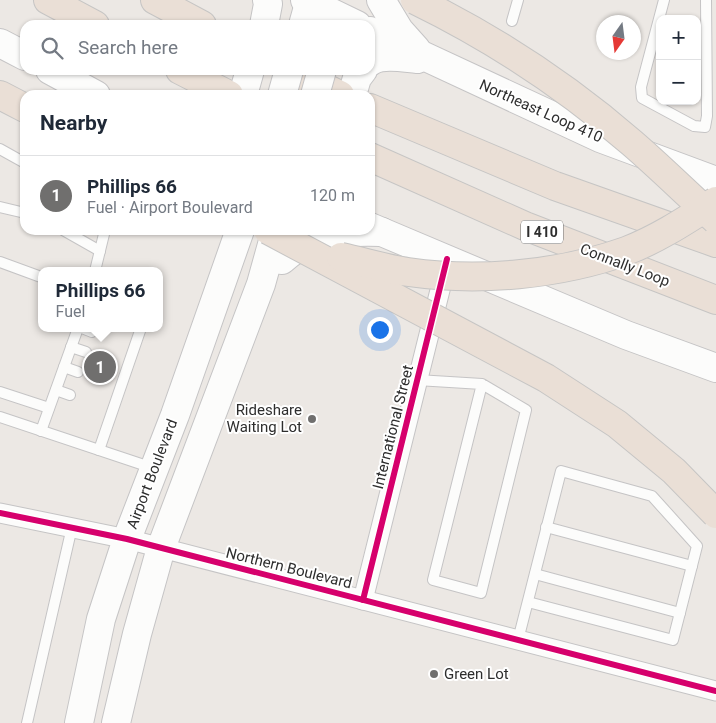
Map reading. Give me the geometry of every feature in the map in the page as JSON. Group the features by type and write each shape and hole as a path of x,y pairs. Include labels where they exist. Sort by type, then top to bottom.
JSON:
{"highway":[{"path":"48,0 86,20"},
{"path":"155,0 180,13"},
{"path":"416,0 465,26 570,93 631,142 716,220"},
{"path":"190,75 219,90"},
{"path":"299,75 330,90"},
{"path":"0,95 20,105"},
{"path":"375,110 555,186 716,244"},
{"name":"Connally Loop","path":"375,159 525,226 716,300"},
{"path":"308,250 408,272 489,277 550,270 627,250 685,221 716,201"},
{"path":"278,235 546,378 618,424 674,471 716,514"}],"main road":[{"path":"381,0 399,30 426,59"},
{"path":"307,7 343,16"},
{"name":"Northeast Loop 410","path":"375,34 426,59 600,138 716,181"},
{"path":"0,42 20,53"},
{"path":"375,59 386,57 426,59"},
{"path":"59,75 87,90"},
{"path":"244,90 249,75"},
{"path":"283,90 288,75"},
{"path":"316,90 321,75"},
{"path":"353,90 359,75"},
{"path":"376,229 626,334 716,368"},
{"path":"229,235 229,260"},
{"name":"Airport Boulevard","path":"79,723 101,619 127,539 238,235"},
{"path":"116,723 137,634 161,548 261,284 275,235"},
{"path":"261,284 292,251 311,240 332,235"}],"street":[{"name":"International Street","path":"363,600 447,260"},
{"name":"Northern Boulevard","path":"0,513 127,539 716,691"}],"lane":[{"path":"512,21 518,0"},
{"path":"664,0 642,87 642,98 694,126 705,127 707,116 706,0"},
{"path":"0,150 20,160"},
{"path":"0,207 20,212"},
{"path":"72,235 100,251"},
{"path":"96,267 105,235"},
{"path":"0,262 38,276"},
{"path":"41,431 77,332"},
{"path":"99,450 117,384 131,344 138,332"},
{"path":"71,347 86,352"},
{"path":"64,367 78,372"},
{"path":"417,380 482,384 526,410 481,593 433,580 482,384"},
{"path":"56,390 70,395"},
{"path":"0,392 49,408"},
{"path":"0,419 154,468"},
{"path":"518,640 561,471 652,496 697,546 673,640 528,602"},
{"path":"27,723 72,527"},
{"path":"546,527 692,566"},
{"path":"535,574 680,613"}],"cycle path":[{"path":"363,600 447,259"},
{"path":"0,513 127,539 716,691"}],"place":[{"name":"Phillips 66","path":"100,367"},
{"name":"Rideshare Waiting Lot","path":"312,419"},
{"name":"Green Lot","path":"434,674"}]}
